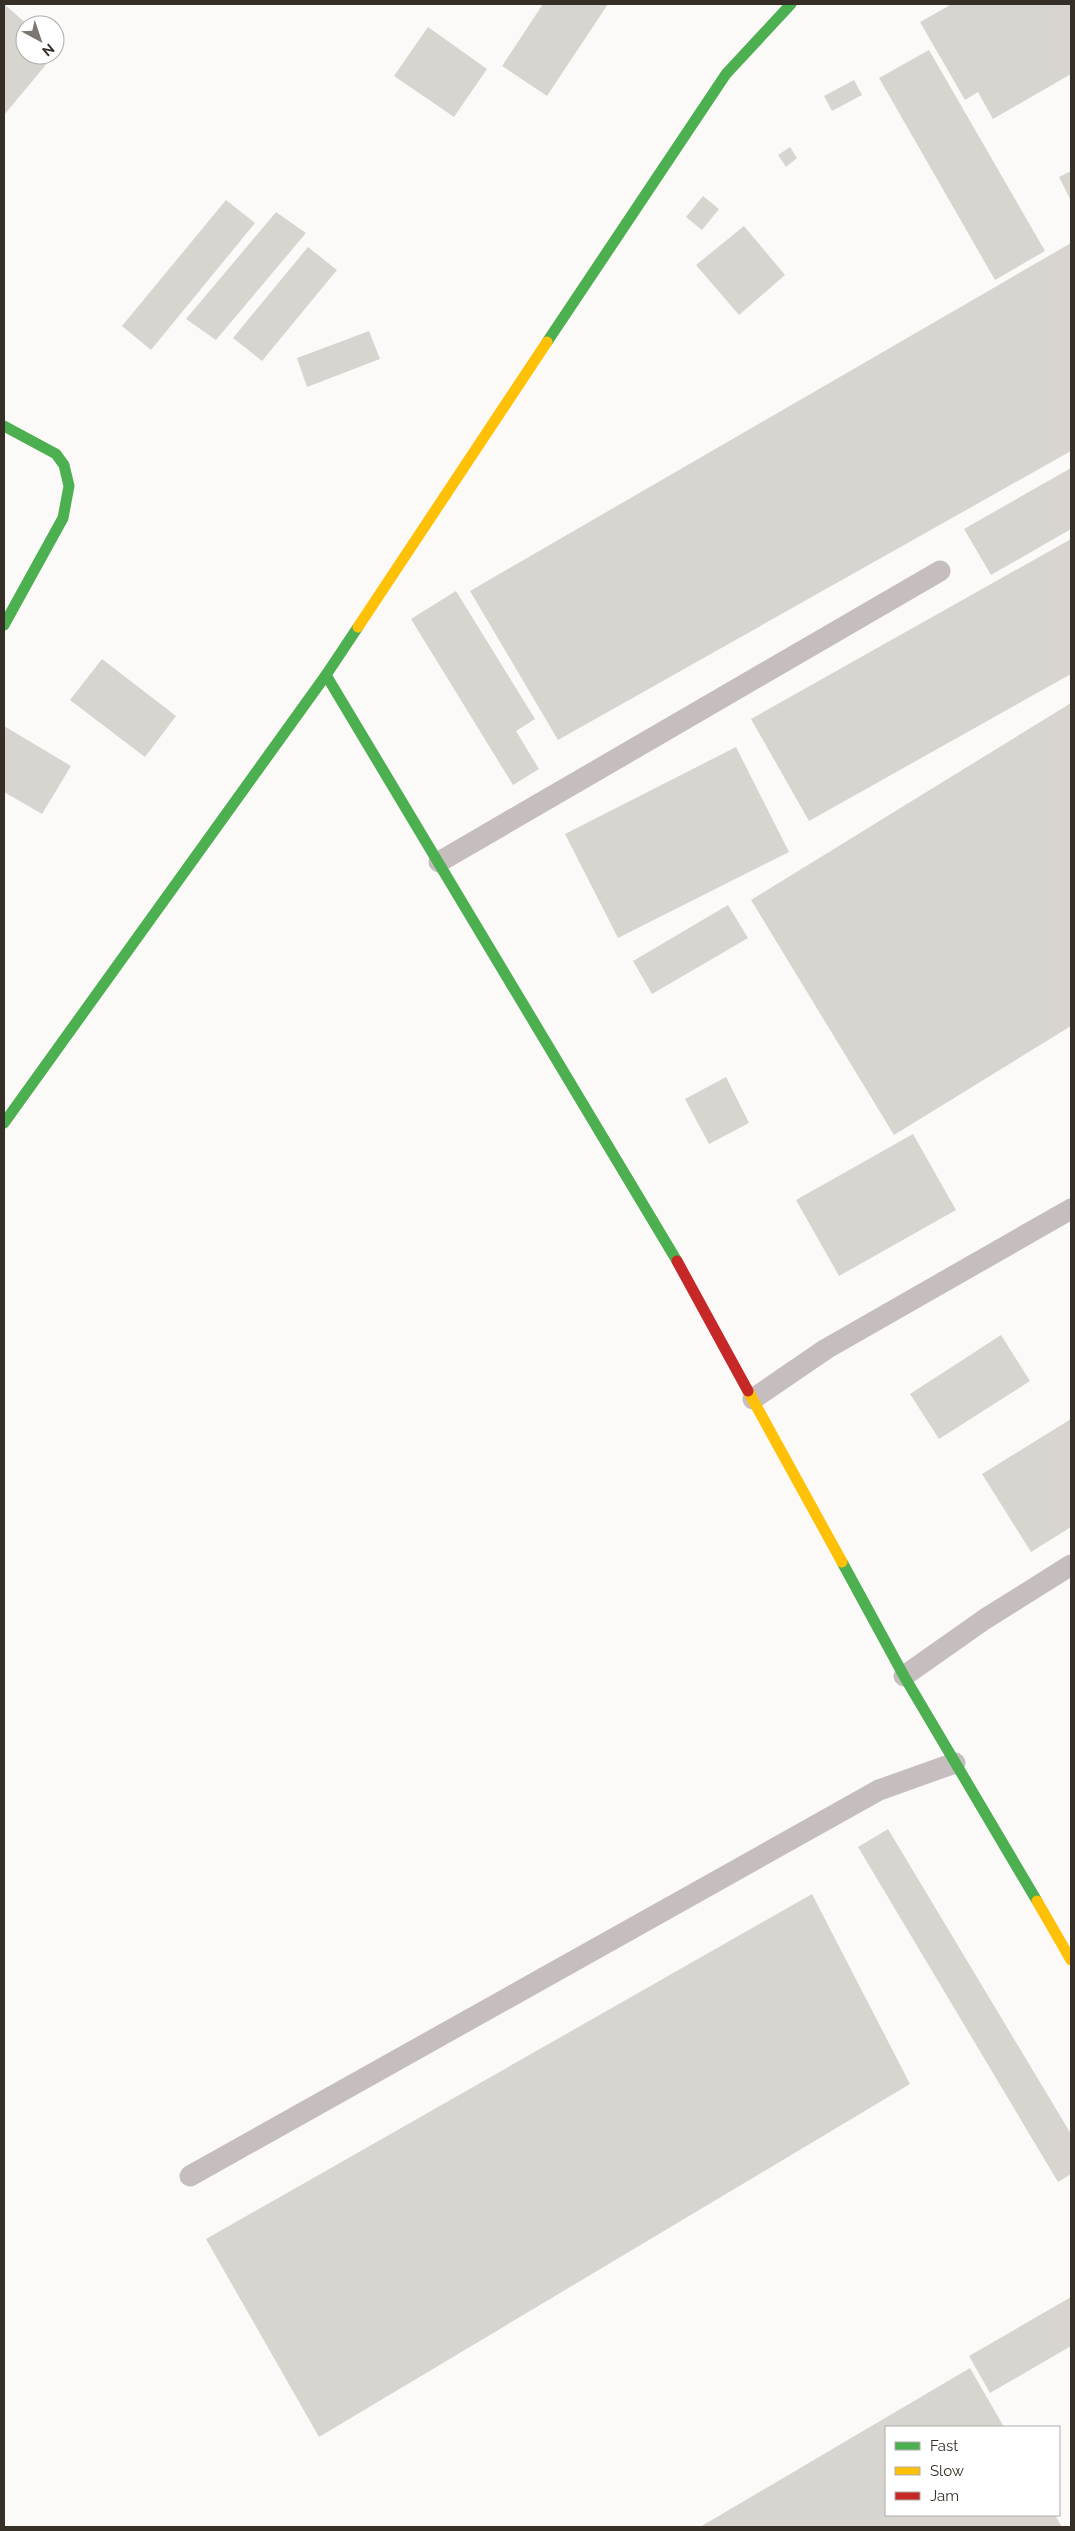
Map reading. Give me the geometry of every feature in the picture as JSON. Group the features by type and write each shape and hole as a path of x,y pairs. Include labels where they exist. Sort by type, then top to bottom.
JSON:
{"street":[{"path":"4,1123 326,674 726,74 791,4"},
{"path":"4,426 56,454 64,465 69,486 63,518 4,625"},
{"path":"326,674 663,1235 904,1676 1071,1960"}],"lane":[{"path":"439,862 940,571"},
{"path":"753,1399 826,1349 1071,1209"},
{"path":"904,1676 985,1619 1071,1565"},
{"path":"190,2176 879,1790 955,1762"}],"building":[{"path":"4,4 17,15 15,15 15,65 46,65 4,115"},
{"path":"543,4 608,4 547,96 502,66"},
{"path":"952,4 1071,4 1071,74 993,119 978,92 965,100 920,22"},
{"path":"428,27 487,69 454,117 394,76"},
{"path":"929,50 1045,251 995,280 879,78"},
{"path":"854,80 862,95 832,111 824,96"},
{"path":"790,147 797,158 786,167 778,155"},
{"path":"1071,171 1071,201 1059,177"},
{"path":"703,196 719,209 702,230 686,217"},
{"path":"226,200 255,223 151,350 122,326"},
{"path":"276,212 306,233 216,340 186,319"},
{"path":"744,226 785,275 739,315 696,265"},
{"path":"1071,243 1071,451 558,740 470,591"},
{"path":"308,247 337,270 262,361 233,338"},
{"path":"369,331 380,359 307,387 297,358"},
{"path":"1071,468 1071,529 991,575 964,529"},
{"path":"1071,539 1071,674 809,821 751,719"},
{"path":"456,591 535,719 516,731 539,769 513,785 411,619"},
{"path":"102,659 176,716 145,757 70,700"},
{"path":"1071,703 1071,1026 894,1135 751,900"},
{"path":"4,726 71,766 42,814 4,792"},
{"path":"736,747 789,852 618,938 565,834"},
{"path":"728,905 748,938 652,994 633,961"},
{"path":"726,1077 749,1123 709,1144 685,1099"},
{"path":"913,1134 956,1210 839,1276 796,1200"},
{"path":"1001,1335 1030,1381 939,1439 910,1394"},
{"path":"1071,1419 1071,1527 1031,1552 982,1474"},
{"path":"888,1829 1071,2134 1071,2174 1058,2182 858,1847"},
{"path":"812,1894 910,2084 319,2437 206,2239"},
{"path":"1071,2297 1071,2346 990,2393 969,2356"},
{"path":"970,2368 1003,2426 885,2426 885,2516 1056,2516 1062,2527 700,2527"}],"traffic: fast":[{"path":"547,342 726,74 791,4"},
{"path":"4,426 56,454 64,465 69,486 63,518 4,625"},
{"path":"4,1123 326,675 358,627"},
{"path":"326,675 677,1261"},
{"path":"842,1562 904,1676 1037,1901"}],"traffic: slow":[{"path":"358,627 547,342"},
{"path":"748,1391 842,1562"},
{"path":"1037,1901 1071,1960"}],"traffic: jam":[{"path":"677,1261 748,1391"}]}
